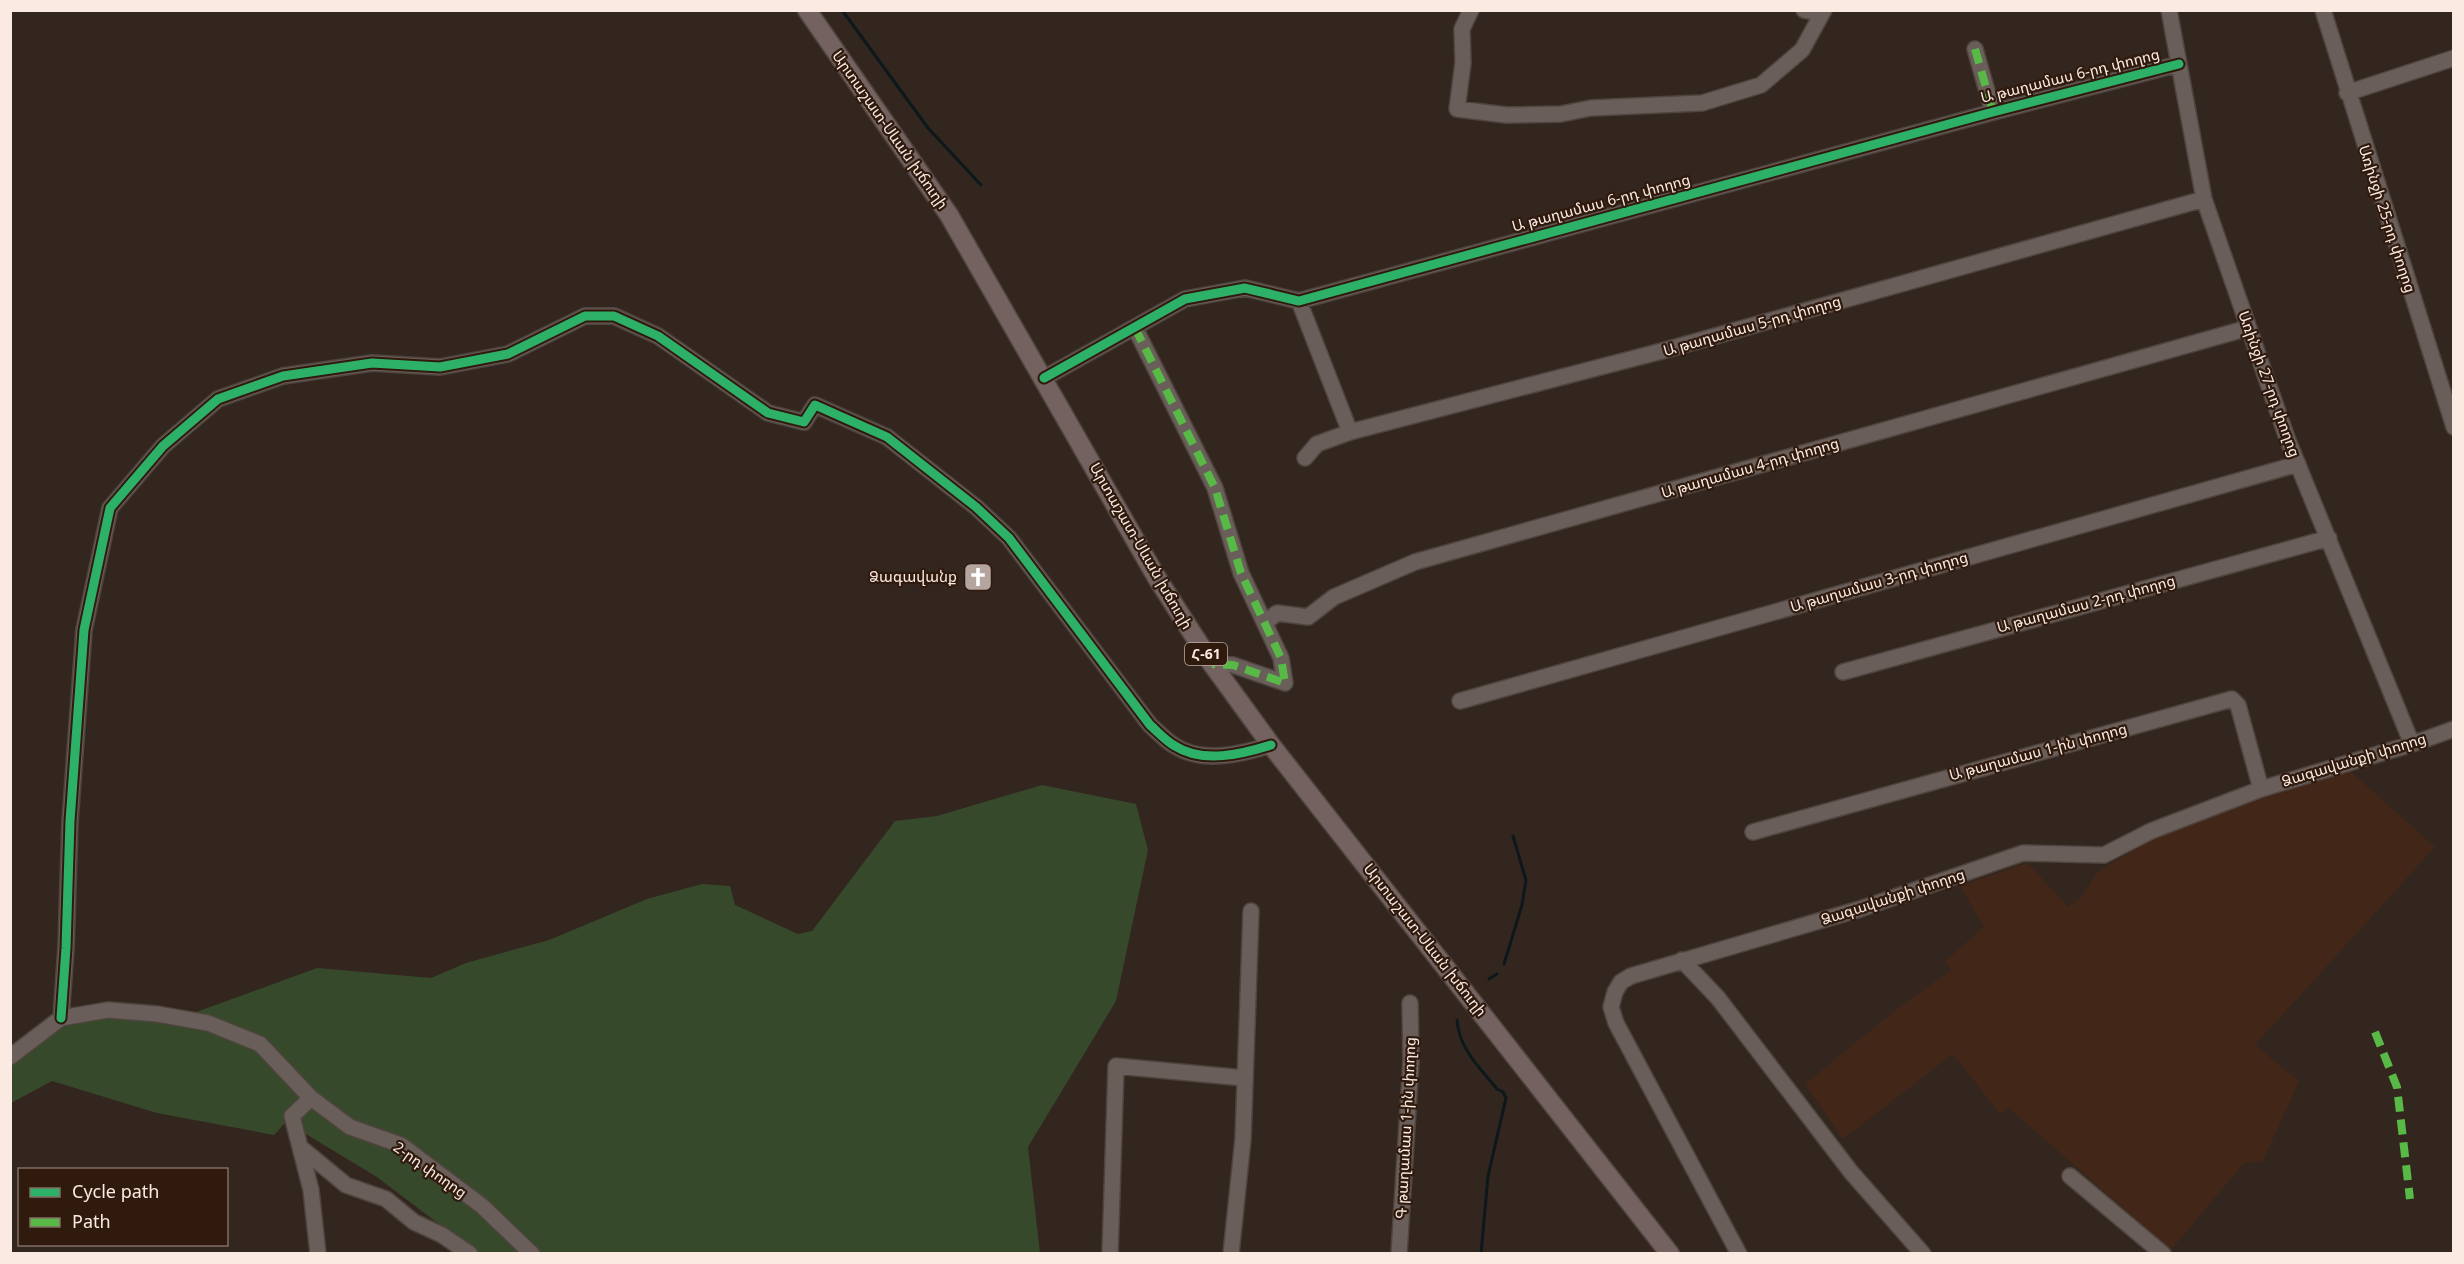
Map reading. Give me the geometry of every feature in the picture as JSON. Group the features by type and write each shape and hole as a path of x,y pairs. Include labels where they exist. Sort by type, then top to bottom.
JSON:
{"main road":[{"name":"Արտաշատ-Սևան խճուղի","path":"807,10 949,214 1157,578 1212,664 1271,745 1670,1254"}],"street":[{"path":"1471,10 1462,29 1463,63 1456,109 1506,115 1702,103 1761,85 1802,50 1823,12 1804,10"},
{"name":"Առինջի 27-րդ փողոց","path":"2169,10 2205,199 2247,328 2298,464 2412,744"},
{"name":"Առինջի 25-րդ փողոց","path":"2323,10 2347,93 2454,427"},
{"path":"1975,49 1993,112"},
{"path":"2347,93 2454,58"},
{"name":"Ա թաղամաս 6-րդ փողոց","path":"1044,378 1184,300 1245,288 1299,301 1993,112 2179,64"},
{"name":"Ա թաղամաս 5-րդ փողոց","path":"1305,458 1317,444 1350,432 1662,351 2205,199"},
{"path":"1299,301 1350,432"},
{"path":"10,1057 61,1018 70,822 84,630 110,508 163,446 218,399 283,376 372,363 440,367 508,354 585,316 614,316 658,336 768,413 804,422 815,405 887,437 976,507 1009,538 1150,725 1175,746 1203,756 1244,753 1271,745"},
{"path":"1135,328 1215,488 1241,573 1281,658 1285,683 1233,665 1212,664"},
{"name":"Ա թաղամաս 4-րդ փողոց","path":"1264,623 1277,613 1308,617 1344,592 1416,562 2247,328"},
{"name":"Ա թաղամաս 3-րդ փողոց","path":"1460,701 2298,464"},
{"name":"Ա թաղամաս 2-րդ փողոց","path":"1844,672 2329,538"},
{"name":"Ա թաղամաս 1-ին փողոց","path":"1753,832 2232,699 2238,705 2261,789"},
{"name":"Ձագավանքի փողոց","path":"1739,1254 1616,1023 1611,1007 1615,992 1621,982 1631,976 1682,960 1860,909 2023,853 2104,855 2151,831 2261,789 2412,744 2454,729"},
{"path":"1231,1254 1243,1139 1251,911"},
{"path":"1682,960 1718,998 1851,1172 1923,1254"},
{"name":"Գ թաղամաս 1-ին փողոց","path":"1399,1254 1411,1061 1410,1003"},
{"name":"2-րդ փողոց","path":"61,1018 108,1010 157,1014 207,1023 260,1044 311,1098 350,1127 401,1145 482,1206 532,1254"},
{"path":"1110,1254 1116,1066 1244,1078"},
{"path":"311,1098 292,1116 311,1190 318,1254"},
{"path":"300,1147 346,1185 386,1199 414,1222 442,1235 470,1254"},
{"path":"2070,1176 2163,1254"}],"shaded area":[{"path":"2350,771 2435,847 2255,1045 2299,1081 2263,1161 2244,1163 2171,1250 2009,1108 2000,1114 1953,1054 1843,1139 1805,1084 1897,1009 1951,970 1945,961 1984,927 1960,886 2028,863 2068,907 2081,898 2097,873 2148,841 2215,811 2307,779"}],"green space":[{"path":"1042,785 1136,804 1148,850 1116,1001 1028,1147 1040,1253 477,1253 377,1177 286,1122 274,1135 157,1113 52,1081 11,1103 11,1062 62,1021 99,1014 180,1018 317,968 431,978 466,963 549,940 647,899 702,884 730,886 735,905 798,934 812,931 895,821 937,816"}],"waterway":[{"path":"842,10 928,128 981,185"},
{"path":"1504,964 1522,905 1526,880 1513,836"},
{"path":"1489,979 1497,974"},
{"path":"1457,1020 1466,1049 1477,1066 1497,1089 1503,1092 1506,1098 1488,1176 1481,1254"}],"marked path":[{"path":"1975,49 1993,112"},
{"path":"1135,328 1215,488 1241,573 1281,658 1285,683 1233,665 1212,664"},
{"path":"2375,1032 2397,1087 2410,1199"}],"cycle path":[{"path":"1044,378 1185,299 1245,288 1299,301 1993,112 2179,64"},
{"path":"61,1018 66,948 70,821 84,630 110,508 163,446 218,399 283,376 372,363 440,367 508,354 585,316 614,316 658,336 768,413 804,422 815,405 887,437 976,507 1009,538 1150,725 1172,744 1198,755 1210,756 1235,754 1271,745"}],"place":[{"name":"Ձագավանք","path":"978,577"}]}
